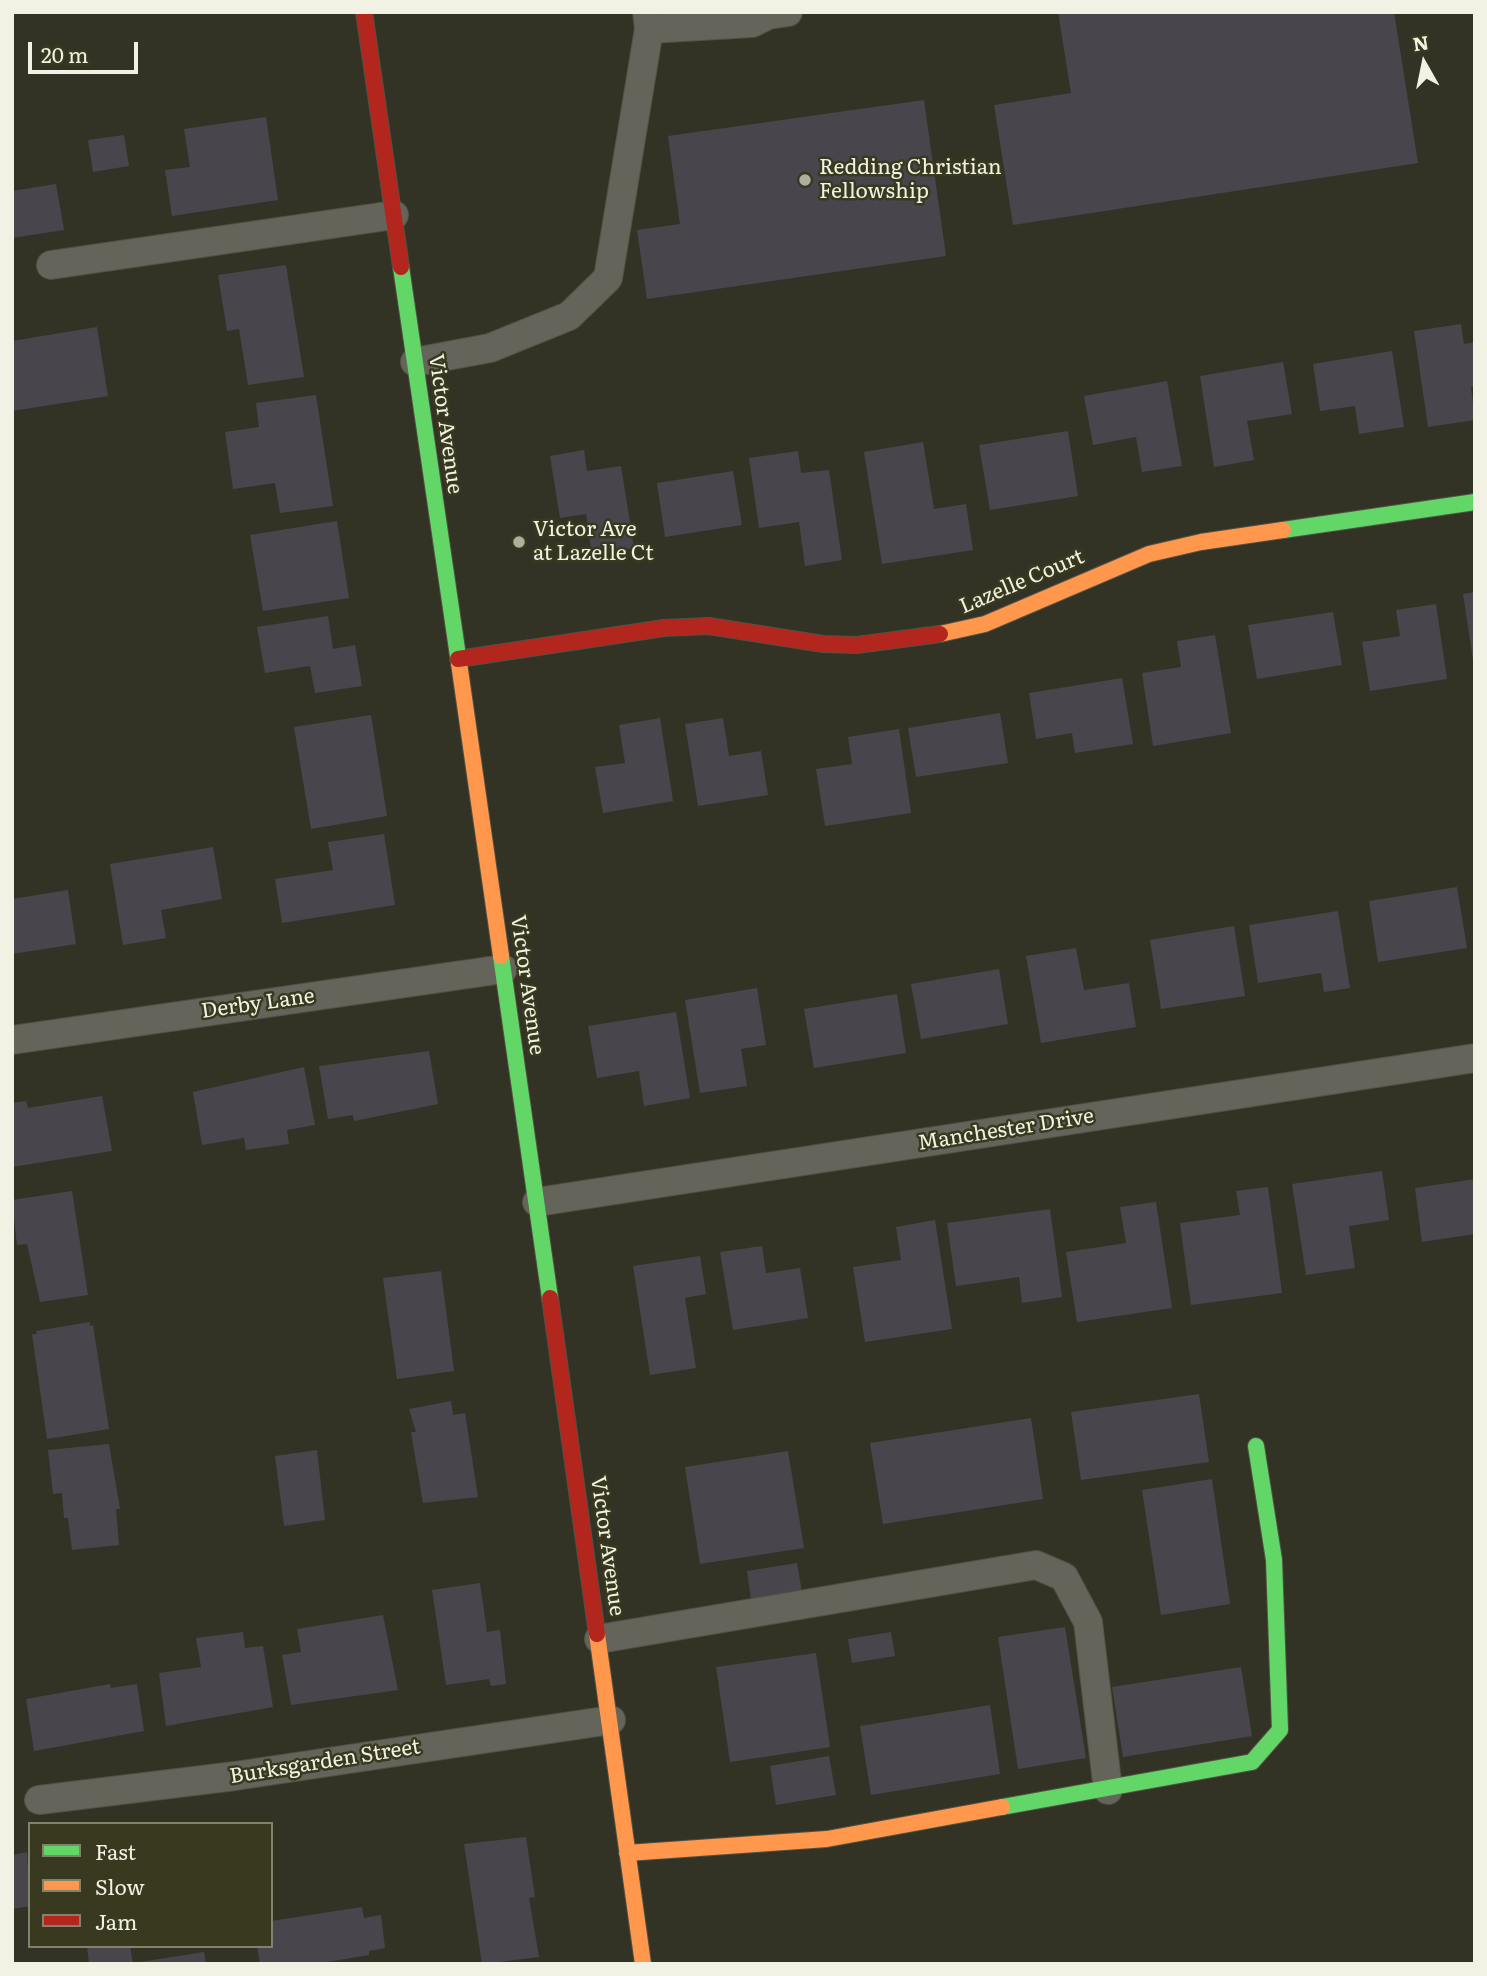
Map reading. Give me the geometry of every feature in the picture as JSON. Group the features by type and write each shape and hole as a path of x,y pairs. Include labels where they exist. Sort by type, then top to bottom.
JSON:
{"main road":[{"name":"Victor Avenue","path":"364,12 537,1202 643,1964"},
{"name":"Lazelle Court","path":"458,659 664,628 735,629 846,645 920,639 985,624 1149,554 1202,542 1475,502"},
{"path":"627,1853 827,1839 1252,1762 1280,1730 1274,1560 1256,1446"}],"street":[{"path":"415,362 490,348 569,316 608,278 648,21 752,23 775,13"},
{"path":"51,265 394,215"},
{"name":"Derby Lane","path":"12,1040 503,969"},
{"name":"Manchester Drive","path":"537,1202 1475,1058"},
{"path":"599,1639 1037,1564 1064,1577 1088,1622 1108,1790"},
{"name":"Burksgarden Street","path":"39,1800 234,1776 611,1720"}],"building":[{"path":"1058,12 1394,12 1418,163 1013,225 994,105 1071,93"},
{"name":"Redding Christian Fellowship","path":"924,100 946,256 647,299 637,230 680,224 668,136"},
{"path":"266,117 278,200 172,216 165,170 190,167 184,129"},
{"path":"124,135 129,166 93,172 88,140"},
{"path":"56,184 64,230 12,238 12,191"},
{"path":"286,265 304,377 248,385 239,329 227,331 218,275"},
{"path":"1461,324 1464,344 1475,342 1475,387 1471,387 1475,420 1428,427 1414,331"},
{"path":"97,327 108,396 12,411 12,341"},
{"path":"1392,351 1404,427 1359,434 1355,406 1320,411 1313,364"},
{"path":"1283,362 1292,414 1247,421 1254,460 1214,467 1200,376"},
{"path":"1167,381 1182,466 1142,472 1136,437 1093,445 1084,396"},
{"path":"316,395 333,506 280,513 275,483 233,489 225,432 259,427 256,403"},
{"path":"1068,431 1078,496 990,510 979,445"},
{"path":"923,442 934,509 966,504 973,550 882,564 864,452"},
{"path":"584,450 587,471 621,466 634,548 592,555 586,514 560,518 550,456"},
{"path":"798,451 801,473 829,470 842,560 805,566 799,522 759,528 749,458"},
{"path":"733,471 742,525 665,537 657,483"},
{"path":"337,521 349,598 263,611 250,535"},
{"path":"1475,592 1475,660 1473,660 1463,594"},
{"path":"1436,604 1447,679 1370,691 1362,642 1400,636 1396,610"},
{"path":"1333,612 1342,665 1257,679 1248,625"},
{"path":"328,616 333,649 355,645 362,686 315,693 310,666 265,673 257,627"},
{"path":"1215,635 1231,733 1153,746 1142,673 1181,667 1177,641"},
{"path":"1122,678 1133,744 1075,753 1072,733 1036,739 1029,693"},
{"path":"1000,713 1008,763 916,777 908,728"},
{"path":"371,715 387,816 311,829 294,727"},
{"path":"660,718 673,801 603,813 595,767 625,763 619,725"},
{"path":"723,718 729,756 761,751 768,795 698,806 685,724"},
{"path":"899,729 911,813 825,826 816,769 852,764 848,737"},
{"path":"384,834 395,905 282,923 275,879 333,870 328,842"},
{"path":"213,847 222,899 161,910 166,938 123,945 110,864"},
{"path":"1457,887 1467,948 1378,962 1369,901"},
{"path":"68,890 76,944 12,954 12,899"},
{"path":"1338,911 1350,988 1324,992 1321,973 1258,983 1249,925"},
{"path":"1234,926 1245,996 1161,1009 1150,940"},
{"path":"1076,948 1084,990 1129,983 1136,1027 1041,1043 1026,956"},
{"path":"999,969 1008,1024 921,1039 911,984"},
{"path":"757,988 766,1045 741,1049 747,1086 700,1093 685,1000"},
{"path":"897,994 906,1053 814,1068 804,1009"},
{"path":"676,1012 690,1098 644,1106 639,1071 597,1078 588,1026"},
{"path":"429,1051 438,1104 354,1121 353,1115 328,1119 319,1066"},
{"path":"304,1067 315,1125 287,1130 289,1144 246,1150 244,1138 202,1145 193,1092"},
{"path":"102,1096 112,1151 12,1167 12,1103 26,1101 28,1108"},
{"path":"1382,1171 1389,1220 1349,1226 1355,1268 1306,1275 1292,1184"},
{"path":"1475,1179 1475,1234 1422,1242 1415,1188"},
{"path":"1268,1187 1282,1293 1191,1305 1180,1223 1240,1215 1236,1191"},
{"path":"72,1191 88,1295 40,1302 27,1244 17,1245 12,1200"},
{"path":"1156,1202 1172,1308 1077,1322 1066,1252 1126,1243 1120,1207"},
{"path":"1050,1209 1062,1297 1022,1303 1019,1277 956,1286 947,1223"},
{"path":"935,1220 952,1329 865,1342 853,1267 901,1260 896,1227"},
{"path":"762,1246 766,1273 800,1268 808,1318 733,1330 720,1252"},
{"path":"700,1256 706,1294 685,1298 696,1368 650,1375 633,1266"},
{"path":"441,1271 454,1371 397,1379 383,1278"},
{"path":"90,1322 90,1326 93,1325 109,1429 47,1439 32,1334 37,1334 36,1331"},
{"path":"1199,1394 1209,1462 1081,1480 1071,1412"},
{"path":"451,1401 453,1415 465,1413 478,1497 423,1503 411,1432 416,1432 409,1409"},
{"path":"1031,1418 1043,1499 883,1524 870,1443"},
{"path":"109,1444 120,1509 116,1509 119,1545 72,1550 68,1518 64,1518 62,1493 53,1494 48,1450"},
{"path":"317,1450 325,1520 284,1526 275,1456"},
{"path":"788,1451 804,1548 700,1564 685,1467"},
{"path":"1212,1479 1230,1604 1161,1615 1142,1490"},
{"path":"797,1563 802,1592 751,1600 747,1571"},
{"path":"480,1583 487,1632 500,1630 506,1684 491,1686 489,1679 446,1685 432,1590"},
{"path":"383,1615 398,1690 291,1705 282,1655 301,1652 297,1629"},
{"path":"1065,1627 1086,1758 1018,1769 998,1637"},
{"path":"243,1632 245,1648 263,1646 273,1707 166,1726 159,1673 201,1667 196,1638"},
{"path":"891,1632 895,1656 852,1663 848,1639"},
{"path":"816,1653 830,1747 730,1762 716,1667"},
{"path":"1241,1667 1252,1736 1123,1757 1112,1687"},
{"path":"110,1684 111,1688 137,1684 144,1731 34,1751 26,1699"},
{"path":"990,1705 1000,1774 871,1795 860,1726"},
{"path":"829,1756 836,1795 776,1805 770,1766"},
{"path":"526,1837 535,1897 529,1898 539,1957 482,1964 464,1844"},
{"path":"27,1852 28,1906 12,1909 12,1855"},
{"path":"362,1907 364,1918 381,1915 385,1948 369,1951 369,1955 315,1964 260,1964 257,1948 273,1948 273,1921"},
{"path":"87,1948 130,1948 133,1964 89,1964"},
{"path":"204,1952 206,1964 140,1964 140,1962"}],"traffic: fast":[{"path":"401,267 459,663"},
{"path":"1283,530 1475,502"},
{"path":"501,956 550,1298"},
{"path":"1002,1807 1252,1762 1280,1730 1274,1560 1256,1446"}],"traffic: slow":[{"path":"940,634 985,624 1149,554 1201,542 1283,530"},
{"path":"459,663 501,956"},
{"path":"597,1634 643,1964"},
{"path":"627,1853 827,1839 1002,1807"}],"traffic: jam":[{"path":"364,12 401,267"},
{"path":"458,659 664,628 709,626 823,644 857,645 940,634"},
{"path":"550,1298 597,1634"}],"place":[{"name":"Redding Christian Fellowship","path":"805,180"},
{"name":"Victor Ave at Lazelle Ct","path":"519,542"}]}
